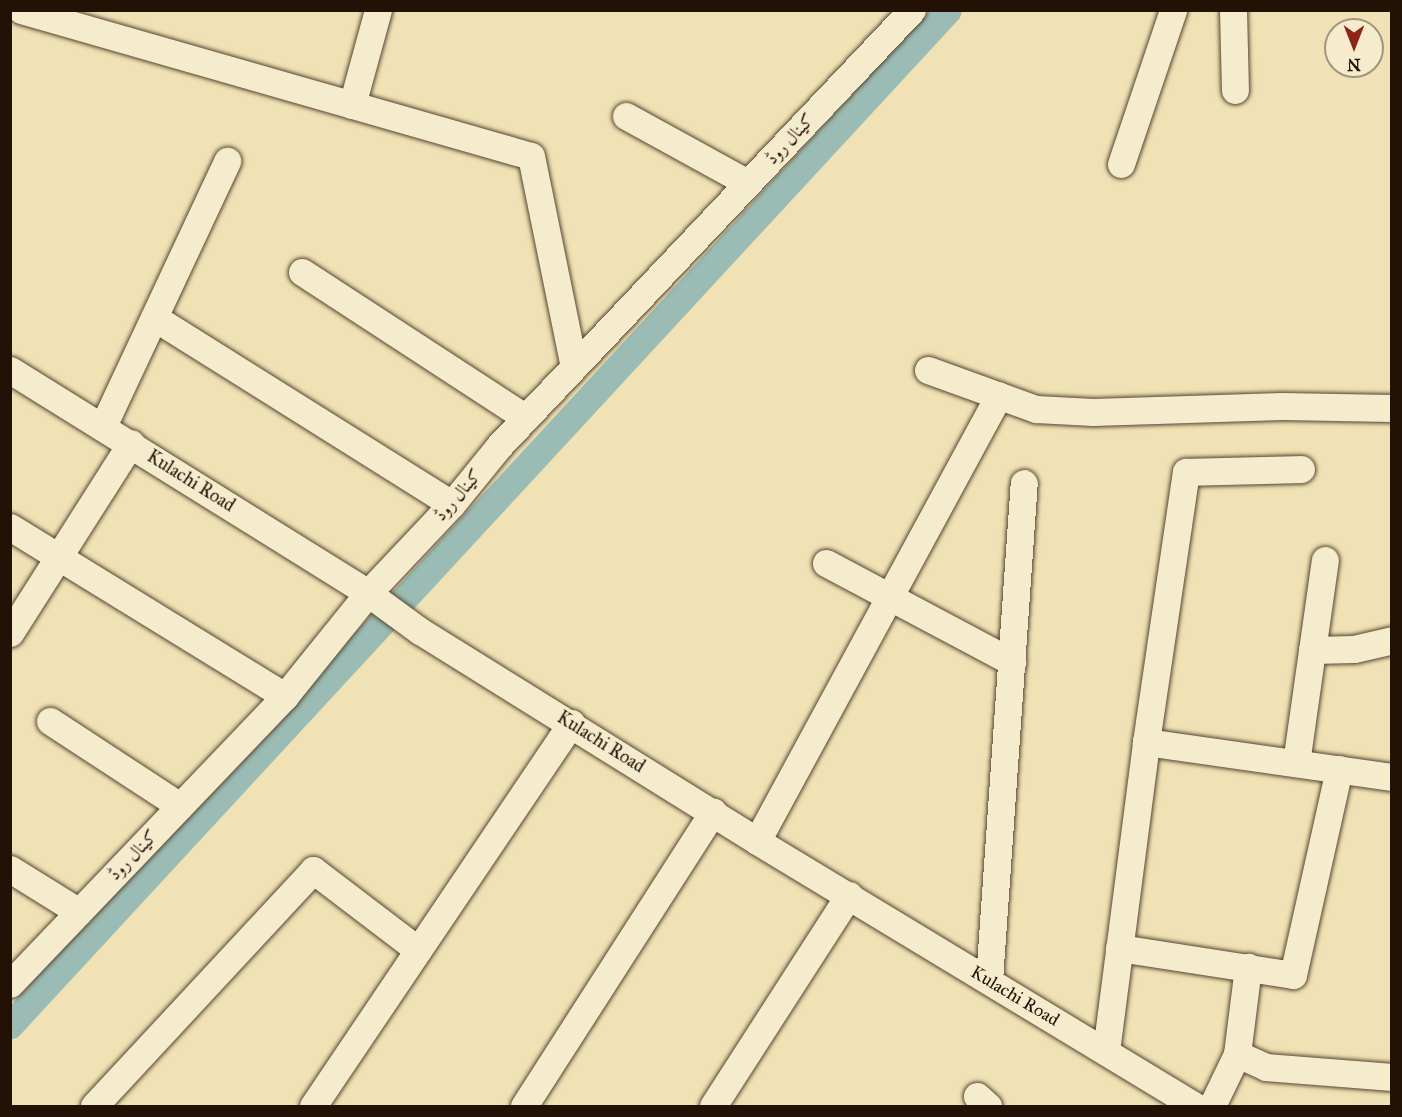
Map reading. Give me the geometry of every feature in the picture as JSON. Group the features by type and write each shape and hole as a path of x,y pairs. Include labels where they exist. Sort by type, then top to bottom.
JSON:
{"street":[{"path":"21,10 531,156 574,367"},
{"path":"352,105 378,10"},
{"name":"کینال روڈ","path":"10,984 285,696 368,593 452,504 526,418 912,10"},
{"path":"1121,164 1173,10"},
{"path":"1233,10 1235,90"},
{"path":"626,116 748,183"},
{"path":"104,426 227,161"},
{"path":"302,272 526,418"},
{"path":"155,318 452,504"},
{"name":"Kulachi Road","path":"10,370 131,443 368,593 420,631 757,841 1196,1107"},
{"path":"928,370 1036,409 1094,412 1282,406 1392,408"},
{"path":"757,841 999,395"},
{"path":"10,633 131,443"},
{"path":"1106,1051 1146,742 1186,472 1302,469"},
{"path":"989,980 1023,483"},
{"path":"10,527 285,696"},
{"path":"1296,763 1325,560"},
{"path":"826,563 1012,662"},
{"path":"1312,650 1353,649 1392,640"},
{"path":"50,721 180,806"},
{"path":"313,1107 571,723"},
{"path":"1146,742 1392,777"},
{"path":"1119,948 1293,975 1339,769"},
{"path":"524,1107 712,812"},
{"path":"10,869 79,912"},
{"path":"94,1107 313,870 418,950"},
{"path":"713,1107 849,895"},
{"path":"1212,1107 1237,1054 1248,967"},
{"path":"1237,1054 1266,1066 1390,1069"}],"waterway":[{"path":"10,1025 948,10"}]}
